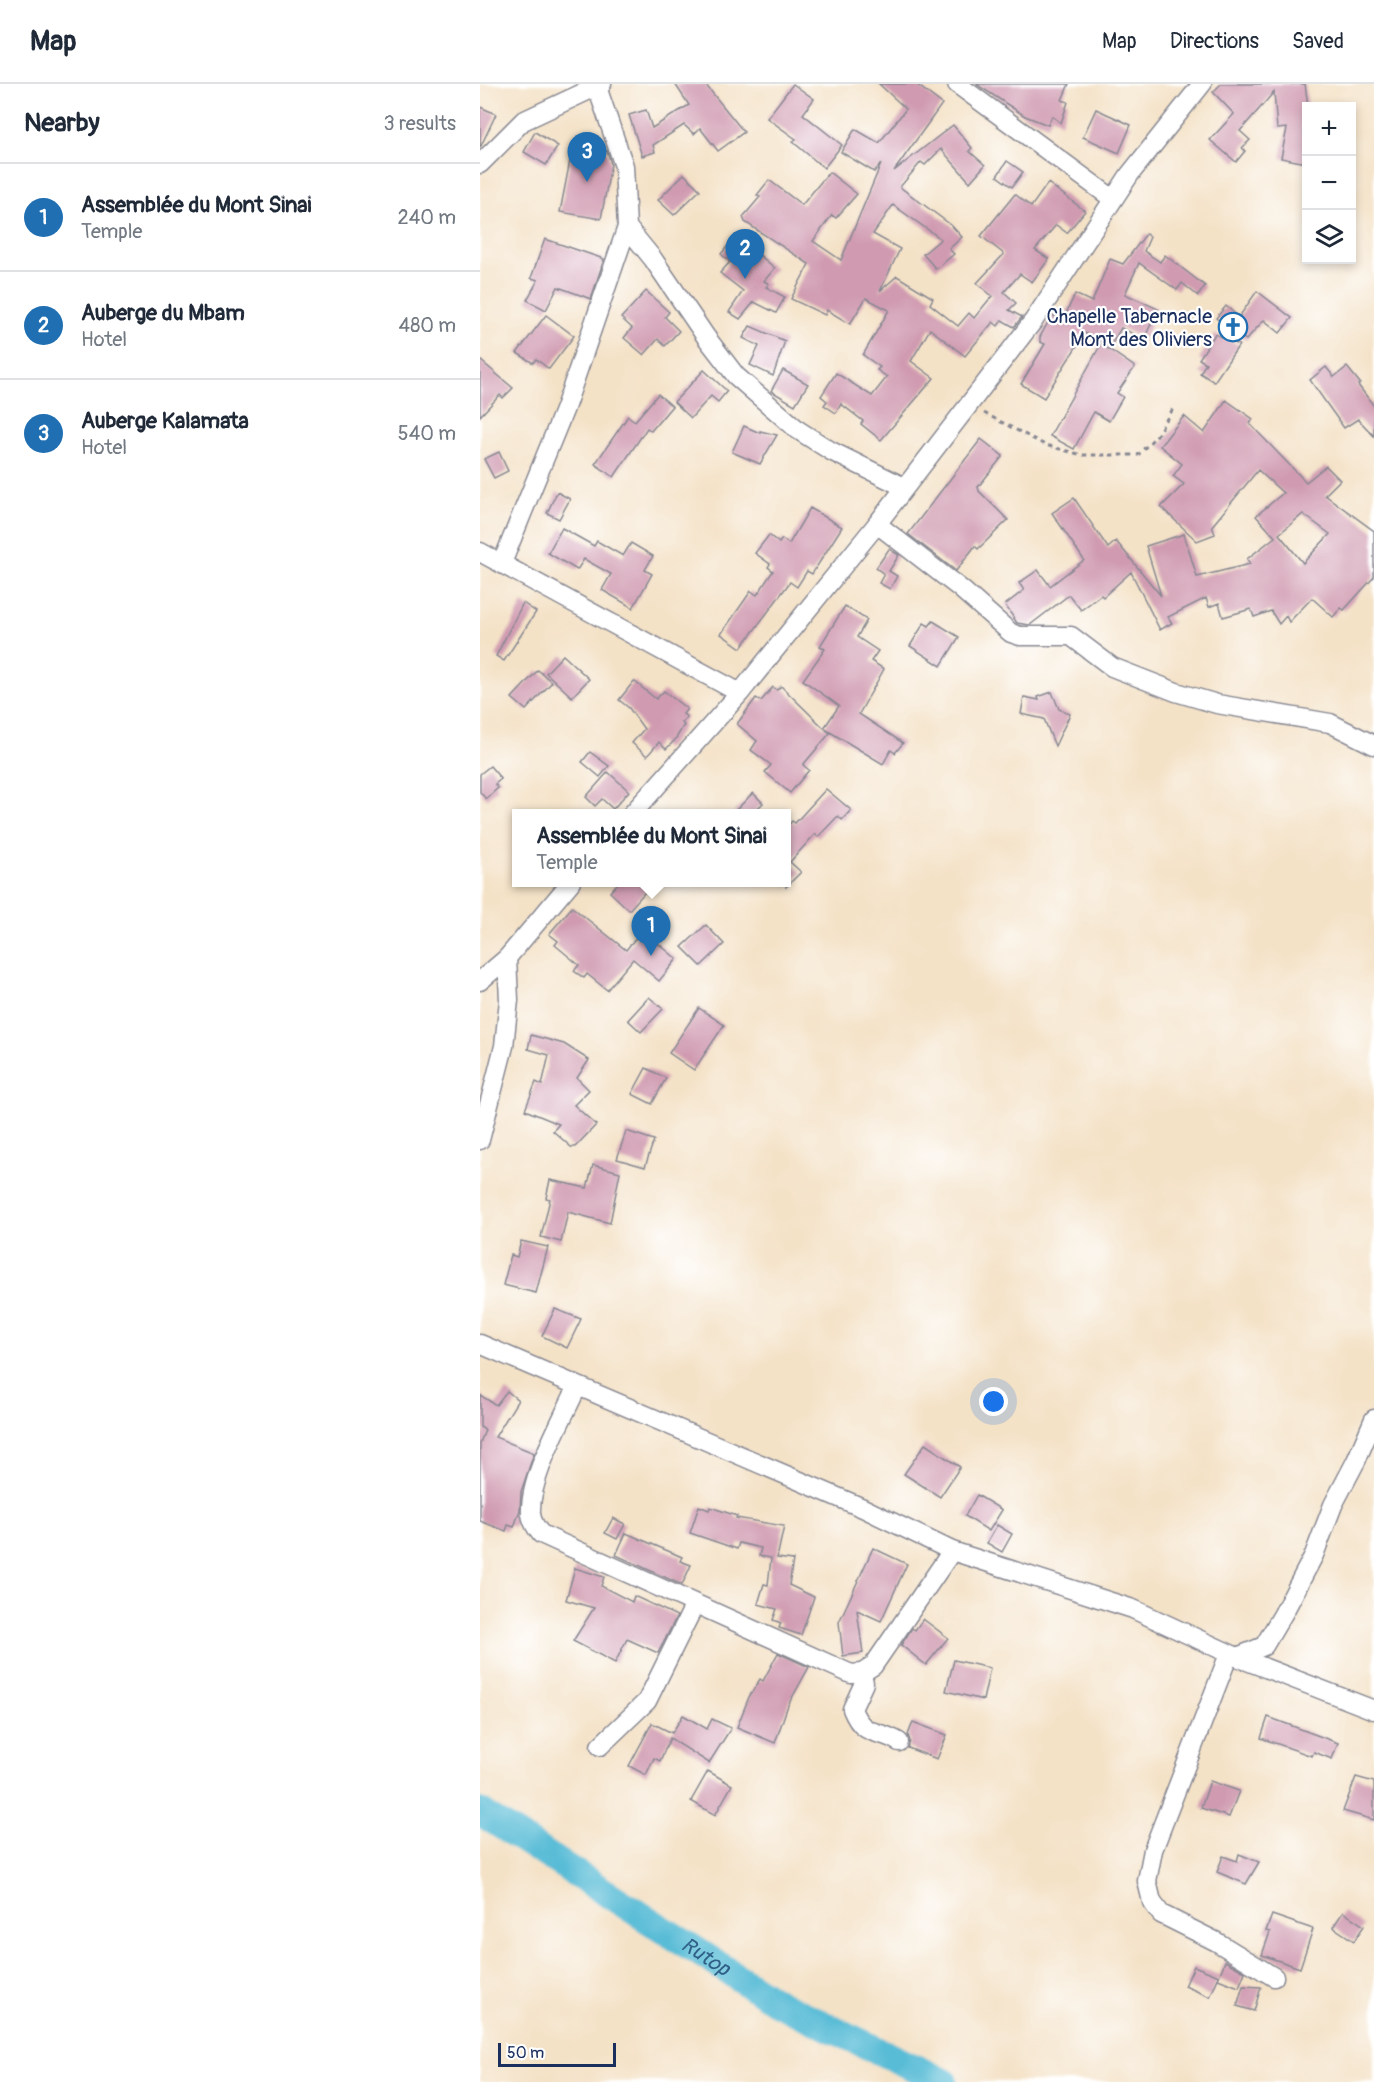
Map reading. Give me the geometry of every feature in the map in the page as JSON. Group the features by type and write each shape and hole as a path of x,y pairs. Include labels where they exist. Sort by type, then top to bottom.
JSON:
{"street":[{"path":"957,84 1113,199"},
{"path":"636,809 740,693 877,524 966,404 1034,320 1113,199 1161,132 1202,84"},
{"path":"480,164 523,121 598,85 624,166 627,227 565,408 502,563"},
{"path":"627,227 653,259 736,376 798,430 831,451 904,487"},
{"path":"877,524 961,589 1011,633 1020,636 1071,636 1112,667 1176,692 1217,704 1330,723 1374,745"},
{"path":"480,552 621,631 740,693"},
{"path":"480,981 507,958 568,887"},
{"path":"480,1140 504,1046 509,1000 507,958"},
{"path":"480,1344 863,1508 952,1551 1132,1609 1233,1656 1374,1710"},
{"path":"577,1387 539,1476 532,1499 531,1516 541,1534 851,1674 862,1673 873,1666 952,1551"},
{"path":"1274,1977 1217,1942 1161,1914 1152,1902 1148,1881 1153,1850 1233,1656 1264,1646 1314,1555 1333,1505 1356,1461 1374,1419"},
{"path":"600,1746 647,1701 695,1604"},
{"path":"862,1673 864,1683 852,1709 858,1723 873,1732 899,1742"}],"path":[{"path":"966,404 1045,445 1082,455 1138,455 1157,435 1174,407"}],"building":[{"path":"675,84 705,84 744,132 718,151 700,128 694,134 684,125 653,145 655,152 642,156 629,115 646,110 652,128 689,105"},
{"path":"793,84 814,99 803,114 842,145 824,168 793,142 796,139 767,118"},
{"path":"879,84 916,84 942,104 894,171 953,125 972,148 969,151 985,165 970,182 941,149 925,165 921,162 900,187 951,225 962,237 949,249 954,254 936,269 923,254 941,239 893,205 873,234 900,249 880,291 897,276 933,298 930,304 958,326 969,313 974,318 992,296 977,283 1004,254 981,236 1015,194 1031,207 1048,183 1085,211 1067,233 1056,225 1035,250 1049,259 1032,282 1020,274 1004,292 1016,303 1009,310 1022,317 1014,327 1002,320 998,326 993,322 965,356 930,329 911,361 934,378 881,440 861,424 863,421 841,404 836,413 824,405 827,401 821,396 836,373 872,396 887,377 877,370 880,367 863,355 889,310 866,298 850,324 827,310 825,315 791,299 809,264 745,222 743,217 760,197 757,195 769,180 802,205 829,172 857,194 836,218 832,215 813,241 841,260 881,164 874,172 841,152 855,129 879,143 906,109"},
{"path":"976,84 1069,84 1062,100 1068,102 1061,123 1052,116 1048,125 1025,116"},
{"path":"1221,84 1305,84 1307,102 1302,102 1302,162 1281,158 1287,128 1277,129 1274,92 1240,131 1250,140 1242,148 1245,151 1236,162 1210,140 1234,114 1213,92"},
{"path":"480,107 496,114 480,148"},
{"path":"1096,109 1131,125 1119,153 1083,137"},
{"path":"535,132 558,146 546,165 524,152"},
{"path":"573,145 607,151 611,164 601,219 560,212"},
{"path":"1007,161 1023,172 1012,187 997,176"},
{"path":"684,174 700,190 674,215 658,200"},
{"path":"1146,234 1150,237 1144,251 1160,262 1165,255 1205,286 1198,296 1182,283 1177,290 1139,263 1125,294 1158,309 1144,339 1121,328 1110,347 1085,333 1044,398 1021,384 1045,344 1040,342 1040,337 1052,315 1063,320 1075,294 1092,302 1110,259 1123,264"},
{"path":"736,236 775,268 764,281 769,284 766,287 785,297 776,313 754,302 740,319 729,312 743,291 720,273 730,262 721,254"},
{"path":"545,239 604,259 591,299 558,287 546,310 527,300 538,280 531,278"},
{"path":"646,291 669,312 665,317 679,331 665,346 658,339 644,355 624,338 632,328 621,318"},
{"path":"1257,291 1292,318 1280,333 1264,320 1246,340 1216,318 1226,306 1239,317"},
{"path":"546,315 574,336 549,369 536,359 533,363 517,353"},
{"path":"750,326 785,341 773,376 750,365 759,346 743,338"},
{"path":"1215,334 1239,345 1214,382 1200,373 1206,363 1199,359"},
{"path":"1101,344 1135,367 1117,393 1123,397 1109,421 1094,412 1074,449 1050,436"},
{"path":"480,360 513,388 503,398 500,395 480,416"},
{"path":"1326,367 1334,377 1347,367 1360,383 1358,385 1374,406 1374,436 1358,419 1344,428 1310,380"},
{"path":"704,370 727,391 718,402 711,396 691,418 674,402"},
{"path":"783,370 808,384 795,405 771,391"},
{"path":"658,394 672,406 651,431 647,428 614,477 595,464 628,416 635,421"},
{"path":"1226,400 1253,419 1250,424 1306,482 1326,466 1340,480 1325,495 1374,531 1374,577 1344,610 1341,608 1333,617 1312,598 1289,622 1286,616 1279,624 1271,611 1254,617 1251,609 1223,617 1219,603 1209,607 1206,598 1168,617 1172,623 1160,630 1131,572 1103,597 1101,595 1081,610 1069,595 1030,625 1017,623 1005,605 1024,590 1019,583 1038,570 1050,586 1084,560 1052,513 1074,498 1108,548 1116,541 1161,596 1146,546 1184,534 1197,577 1250,564 1247,559 1275,537 1256,516 1283,493 1258,470 1212,526 1215,534 1197,541 1161,507 1184,484 1173,476 1182,464 1160,446 1184,416 1204,433","holes":["1303,514 1330,534 1303,563 1279,534"]},
{"path":"744,426 760,433 760,431 777,435 760,464 732,452"},
{"path":"981,439 1003,456 978,487 979,491 1008,520 978,549 975,546 956,571 908,534"},
{"path":"499,452 508,471 494,478 484,459"},
{"path":"557,492 570,499 559,519 547,513"},
{"path":"810,508 842,527 812,574 807,571 797,587 790,582 741,648 721,634 751,591 757,595 773,571 768,567 770,564 755,553 769,535 779,543 782,539 789,544"},
{"path":"562,528 594,546 597,541 623,556 631,543 653,556 645,570 652,574 633,608 602,590 611,574 584,559 577,570 548,553"},
{"path":"889,549 899,555 889,571 897,576 890,589 879,583 884,574 876,568"},
{"path":"523,603 536,612 504,661 496,656"},
{"path":"845,606 867,620 857,637 878,651 871,661 884,669 859,714 903,743 895,753 891,750 883,764 825,729 830,733 803,765 809,770 790,793 765,772 771,765 751,750 757,741 737,724 756,698 761,701 773,687 777,690 781,686 824,728 839,706 803,680 825,649 820,646"},
{"path":"933,621 959,637 941,666 910,646 924,623 929,626"},
{"path":"563,655 589,679 572,697 546,673"},
{"path":"538,670 552,682 526,710 512,698"},
{"path":"634,681 656,699 664,691 687,709 683,714 687,717 682,723 684,725 675,740 666,749 659,742 647,756 632,743 644,729 629,708 619,700"},
{"path":"1052,692 1059,709 1070,714 1055,746 1044,719 1021,714 1024,697 1039,700 1038,697"},
{"path":"590,752 609,766 600,777 582,762"},
{"path":"490,766 501,779 495,784 498,788 486,799 480,792 480,774"},
{"path":"608,772 629,791 613,809 602,799 595,806 586,797"},
{"path":"826,789 851,810 842,820 838,816 818,837 815,834 791,861 791,822 795,823"},
{"path":"753,793 763,803 757,809 737,809"},
{"path":"791,863 801,872 791,882"},
{"path":"614,887 650,887 629,910 610,892"},
{"path":"572,907 626,950 642,930 677,959 659,981 633,959 607,990 587,974 584,978 574,971 579,965 555,945 558,941 549,934"},
{"path":"706,925 724,944 701,966 682,947"},
{"path":"649,997 663,1009 641,1032 628,1020"},
{"path":"699,1008 724,1025 694,1070 669,1053"},
{"path":"531,1035 564,1044 589,1060 577,1078 589,1090 574,1105 596,1125 575,1147 571,1147 553,1131 559,1124 525,1110 536,1082 542,1085 549,1055 528,1049"},
{"path":"646,1068 666,1078 652,1104 632,1094"},
{"path":"626,1131 654,1140 645,1167 617,1159"},
{"path":"593,1165 620,1172 610,1223 568,1212 561,1242 541,1237 550,1199 546,1198 550,1180 587,1188"},
{"path":"521,1241 548,1247 536,1293 503,1285 511,1255 517,1257"},
{"path":"555,1309 581,1319 567,1348 542,1336"},
{"path":"507,1391 518,1400 495,1437 534,1453 521,1492 520,1510 514,1527 508,1525 506,1531 480,1521 480,1443 485,1430 480,1427 480,1395 496,1405"},
{"path":"925,1444 960,1467 940,1497 904,1474"},
{"path":"977,1495 1002,1510 989,1531 965,1516"},
{"path":"699,1506 709,1510 710,1507 737,1516 736,1518 784,1526 777,1558 793,1560 789,1585 814,1597 801,1635 779,1628 781,1623 773,1620 777,1609 758,1604 764,1584 768,1585 771,1558 759,1556 761,1548 739,1543 737,1549 690,1533"},
{"path":"613,1518 625,1524 617,1539 605,1533"},
{"path":"997,1525 1012,1534 1002,1552 987,1543"},
{"path":"626,1533 682,1557 680,1561 691,1565 682,1585 616,1555"},
{"path":"873,1548 907,1564 881,1621 857,1610 863,1653 843,1656 839,1622"},
{"path":"575,1568 604,1577 601,1586 632,1602 634,1596 677,1616 658,1653 627,1639 615,1663 573,1641 594,1608 566,1600"},
{"path":"923,1619 948,1638 926,1665 901,1645 912,1628 915,1630"},
{"path":"778,1653 809,1667 788,1705 775,1743 737,1727 749,1697 760,1679 763,1681"},
{"path":"954,1660 990,1668 983,1700 946,1691"},
{"path":"683,1715 707,1729 712,1719 731,1728 709,1763 670,1738 660,1761 654,1758 646,1775 629,1766 652,1723 672,1733"},
{"path":"1268,1717 1338,1743 1332,1759 1314,1752 1312,1756 1261,1738"},
{"path":"913,1722 947,1735 937,1759 908,1748 910,1741 908,1735"},
{"path":"708,1771 732,1785 715,1815 691,1801"},
{"path":"1356,1777 1374,1782 1374,1820 1343,1811"},
{"path":"1210,1781 1239,1791 1229,1817 1201,1808"},
{"path":"1239,1854 1259,1862 1246,1884 1217,1872 1223,1856 1237,1861"},
{"path":"1343,1912 1364,1926 1354,1941 1333,1927"},
{"path":"1272,1915 1313,1929 1300,1968 1262,1955 1270,1932 1266,1931"},
{"path":"1225,1961 1245,1972 1239,1987 1218,1979"},
{"path":"1194,1966 1219,1976 1210,1997 1185,1986"},
{"path":"1243,1986 1261,1987 1254,2011 1237,2006"}],"waterway":[{"name":"Rutop","path":"480,1812 778,2003 944,2082"}],"place":[{"name":"Auberge Kalamata","path":"587,182"},
{"name":"Auberge du Mbam","path":"745,279"},
{"name":"Chapelle Tabernacle Mont des Oliviers","path":"1233,327"},
{"name":"Assemblée du Mont Sinai","path":"651,956"}]}
